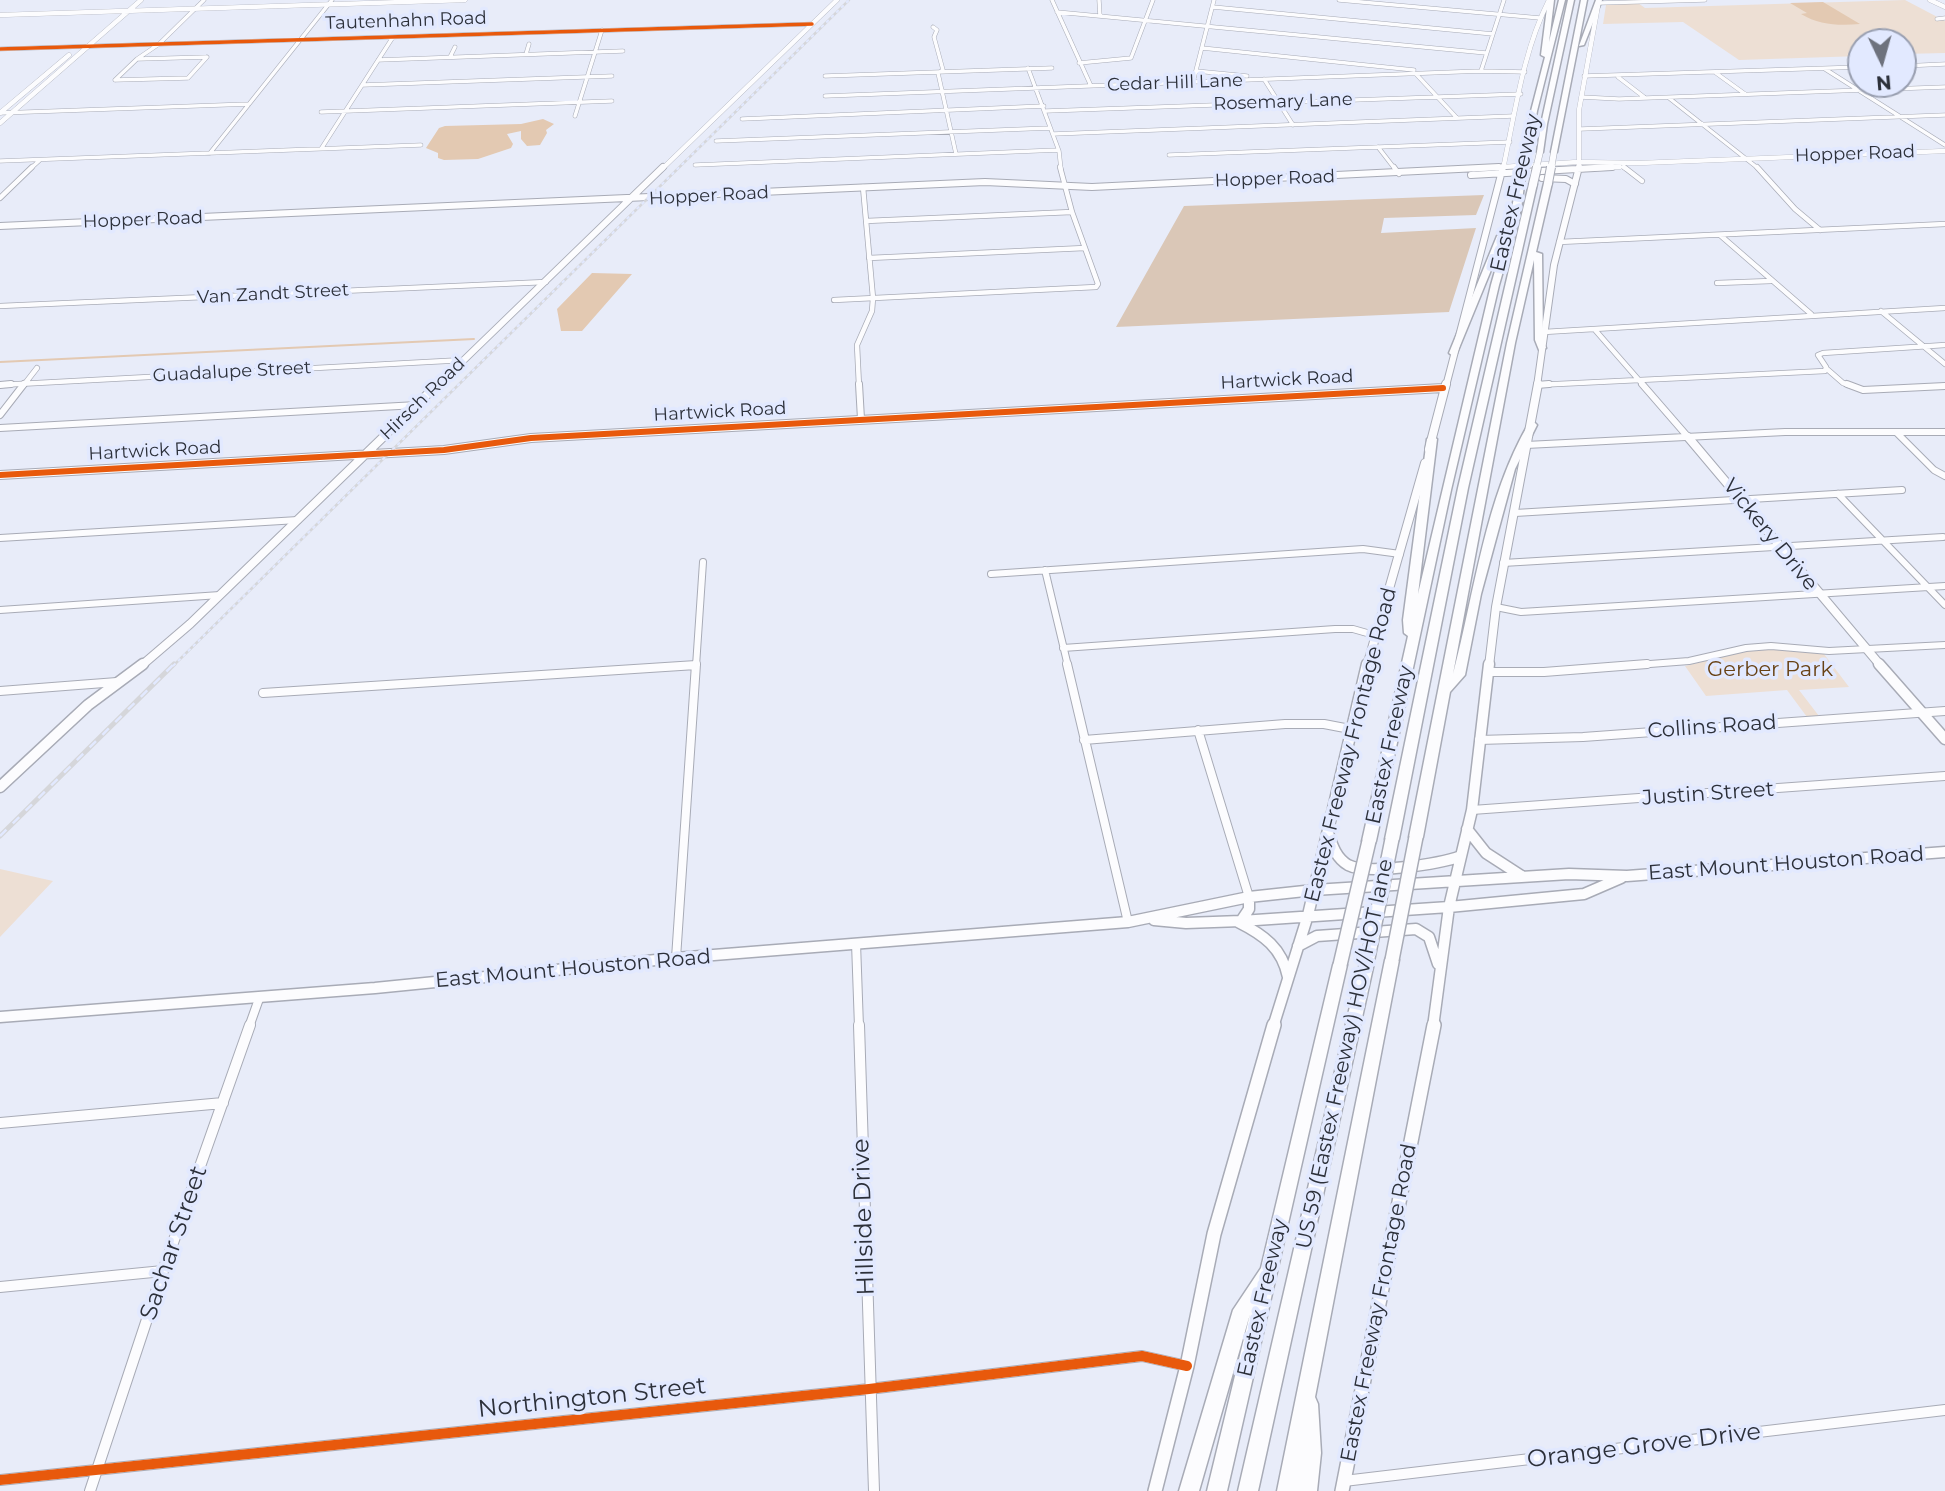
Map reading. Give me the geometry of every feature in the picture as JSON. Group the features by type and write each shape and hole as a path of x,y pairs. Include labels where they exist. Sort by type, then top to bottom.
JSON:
{"highway":[{"path":"1548,60 1543,54 1550,0"},
{"name":"Eastex Freeway","path":"1217,1491 1369,841 1495,285 1512,228 1534,111 1562,0"},
{"name":"US 59 (Eastex Freeway) HOV/HOT lane","path":"1248,1491 1367,963 1463,488 1534,184 1571,0"},
{"name":"Eastex Freeway","path":"1286,1491 1511,344 1548,183 1584,0"},
{"path":"1574,48 1581,45 1599,2"},
{"path":"1539,215 1539,340 1542,348"},
{"path":"1453,353 1501,236 1512,228"},
{"path":"1445,691 1459,676 1476,594 1510,469 1532,425"},
{"path":"1412,645 1409,620 1432,439"},
{"path":"1189,1491 1242,1310 1270,1268"},
{"path":"1307,1387 1312,1453 1307,1491"}],"main road":[{"path":"0,124 88,46 133,0"},
{"path":"0,113 126,9 141,0"},
{"path":"0,13 369,0"},
{"path":"330,2 465,0"},
{"name":"Hirsch Road","path":"1,785 56,733 161,650 220,595 837,0"},
{"name":"Eastex Freeway Frontage Road","path":"1155,1491 1187,1366 1214,1234 1308,915 1374,635 1432,439 1443,388 1510,142 1513,116 1525,72 1540,18 1550,0"},
{"path":"1930,0 1945,7"},
{"name":"Eastex Freeway Frontage Road","path":"1343,1486 1431,1046 1449,907 1472,810 1496,607 1532,425 1559,242 1579,170 1579,110 1599,2"},
{"path":"42,78 52,78"},
{"name":"Hopper Road","path":"0,226 1002,182 1102,187 1418,173 1501,177 1577,162 1640,163 1945,150"},
{"path":"1506,156 1538,161 1570,159 1579,153 1611,161"},
{"name":"Hopper Road","path":"1418,173 1501,177 1623,167 1640,163"},
{"path":"1465,175 1483,179 1558,178 1575,184"},
{"name":"Hartwick Road","path":"0,475 444,450 530,438 1443,388"},
{"name":"Vickery Drive","path":"1688,437 1743,499 1818,594 1945,739"},
{"path":"1467,829 1490,857 1524,877"},
{"path":"1327,830 1339,859 1347,866 1359,869 1439,864 1461,856"},
{"name":"East Mount Houston Road","path":"0,1017 375,988 676,958 1128,922 1249,897 1314,890 1558,875 1627,876 1945,852"},
{"path":"1558,875 1569,895"},
{"name":"East Mount Houston Road","path":"1147,919 1186,923 1239,921 1449,907 1584,894 1627,876"},
{"path":"1249,897 1249,909 1239,921 1271,940 1283,960 1288,978"},
{"path":"1298,946 1317,936 1416,929 1429,937 1440,975"}],"street":[{"path":"137,59 207,57 188,78 114,80 137,59 159,44 204,0"},
{"path":"1052,0 1091,86"},
{"path":"1099,0 1100,16"},
{"path":"1079,62 1129,59 1153,0"},
{"path":"1193,82 1214,0"},
{"path":"1339,0 1540,18"},
{"path":"1481,71 1504,0"},
{"path":"1599,2 1705,0"},
{"path":"210,153 330,2"},
{"path":"1213,7 1493,34"},
{"path":"1057,12 1486,53"},
{"path":"1937,19 1945,18"},
{"name":"Tautenhahn Road","path":"0,49 812,24"},
{"path":"933,27 937,30 934,37 943,70 938,73 956,154"},
{"path":"575,116 602,30"},
{"path":"321,149 393,37"},
{"path":"526,54 529,44"},
{"path":"450,57 455,47"},
{"path":"1202,48 1436,73"},
{"path":"378,60 623,51"},
{"path":"1917,65 1945,64"},
{"path":"1584,76 1847,67"},
{"path":"834,300 1093,288 1098,284 1072,212 1061,174 1058,150 1045,109 1028,68"},
{"path":"825,76 1052,68"},
{"path":"1825,68 1847,82"},
{"path":"1196,71 1264,79 1293,125"},
{"name":"Cedar Hill Lane","path":"825,96 1481,71 1525,72"},
{"path":"1716,72 1745,94"},
{"path":"1416,74 1457,118"},
{"path":"363,85 612,76"},
{"path":"1617,76 1645,98"},
{"path":"1917,88 1945,87"},
{"path":"1581,97 1645,98 1847,90"},
{"name":"Rosemary Lane","path":"741,119 946,110 1278,103 1521,94"},
{"path":"1669,97 1748,159 1772,181 1795,209 1820,230"},
{"path":"1871,98 1945,145"},
{"path":"321,112 612,101"},
{"path":"0,113 249,104"},
{"path":"1053,134 1513,116"},
{"path":"1581,129 1945,116"},
{"path":"716,141 1051,128"},
{"path":"1169,155 1510,142"},
{"path":"0,161 421,145"},
{"path":"1378,147 1399,174"},
{"path":"695,165 1058,150"},
{"path":"0,198 41,159"},
{"path":"1623,167 1642,181"},
{"path":"861,419 857,345 872,311 873,298 863,187"},
{"path":"866,221 1072,212"},
{"path":"1559,242 1945,224"},
{"path":"1719,234 1811,314"},
{"path":"869,258 1085,248"},
{"path":"1717,283 1772,281"},
{"name":"Van Zandt Street","path":"0,306 546,282"},
{"path":"1544,332 1739,323 1811,314 1945,307"},
{"path":"1881,311 1945,364"},
{"name":"Vickery Drive","path":"1596,331 1688,437"},
{"path":"1945,345 1818,355 1826,369 1843,383 1863,390 1945,386"},
{"name":"Guadalupe Street","path":"0,385 464,360"},
{"path":"0,415 37,368"},
{"path":"1537,385 1819,372 1826,369"},
{"path":"0,428 416,405"},
{"path":"1526,446 1785,432 1945,432"},
{"path":"1897,433 1934,470 1945,476"},
{"path":"1515,513 1902,490"},
{"path":"1838,494 1945,605"},
{"path":"0,538 299,520"},
{"path":"1503,563 1943,537"},
{"path":"990,574 1363,549 1400,554"},
{"path":"676,958 703,562"},
{"path":"1045,570 1128,922"},
{"path":"1496,607 1521,612 1945,586"},
{"path":"0,610 220,595"},
{"path":"1063,648 1335,629 1353,629 1374,635"},
{"path":"1490,672 1532,673 1689,661 1730,651 1772,646 1829,651 1945,645"},
{"path":"263,693 696,665"},
{"path":"0,691 118,682"},
{"name":"Collins Road","path":"1479,740 1583,737 1945,711"},
{"path":"1084,740 1306,723 1350,729"},
{"path":"1198,730 1249,897"},
{"name":"Justin Street","path":"1472,810 1945,776"},
{"name":"Hillside Drive","path":"856,943 874,1491"},
{"name":"Sachar Street","path":"90,1491 163,1271 260,995"},
{"path":"0,1123 223,1103"},
{"path":"0,1287 163,1271"},
{"name":"Northington Street","path":"0,1480 869,1389 1142,1356 1187,1366"},
{"name":"Orange Grove Drive","path":"1343,1486 1945,1410"}],"green space":[{"path":"1905,0 1945,21 1945,53 1917,54 1917,28 1847,28 1847,56 1739,60 1683,22 1603,24 1606,5 1638,3 1645,8"},
{"name":"Gerber Park","path":"1773,649 1824,654 1849,687 1799,690 1819,716 1807,717 1787,690 1706,696 1685,666 1747,651"},
{"path":"0,869 53,881 0,937"}],"shaded area":[{"path":"1823,2 1860,24 1822,23 1801,14 1807,13 1790,3"},
{"path":"543,119 554,124 546,130 540,145 527,146 521,139 521,131 507,134 513,144 511,148 478,159 444,160 438,158 438,153 426,148 439,128 445,126 521,124"},
{"path":"1484,195 1476,215 1384,218 1381,233 1476,228 1449,312 1116,327 1184,206"},
{"path":"592,273 632,274 582,331 561,331 557,309"}],"waterway":[{"path":"0,362 474,339"}],"railway":[{"path":"173,666 849,0"},
{"path":"0,836 174,664"}],"cycle path":[{"path":"0,49 812,24"},
{"path":"0,475 444,450 531,438 1443,388"},
{"path":"0,1480 869,1389 1142,1356 1187,1366"}]}
